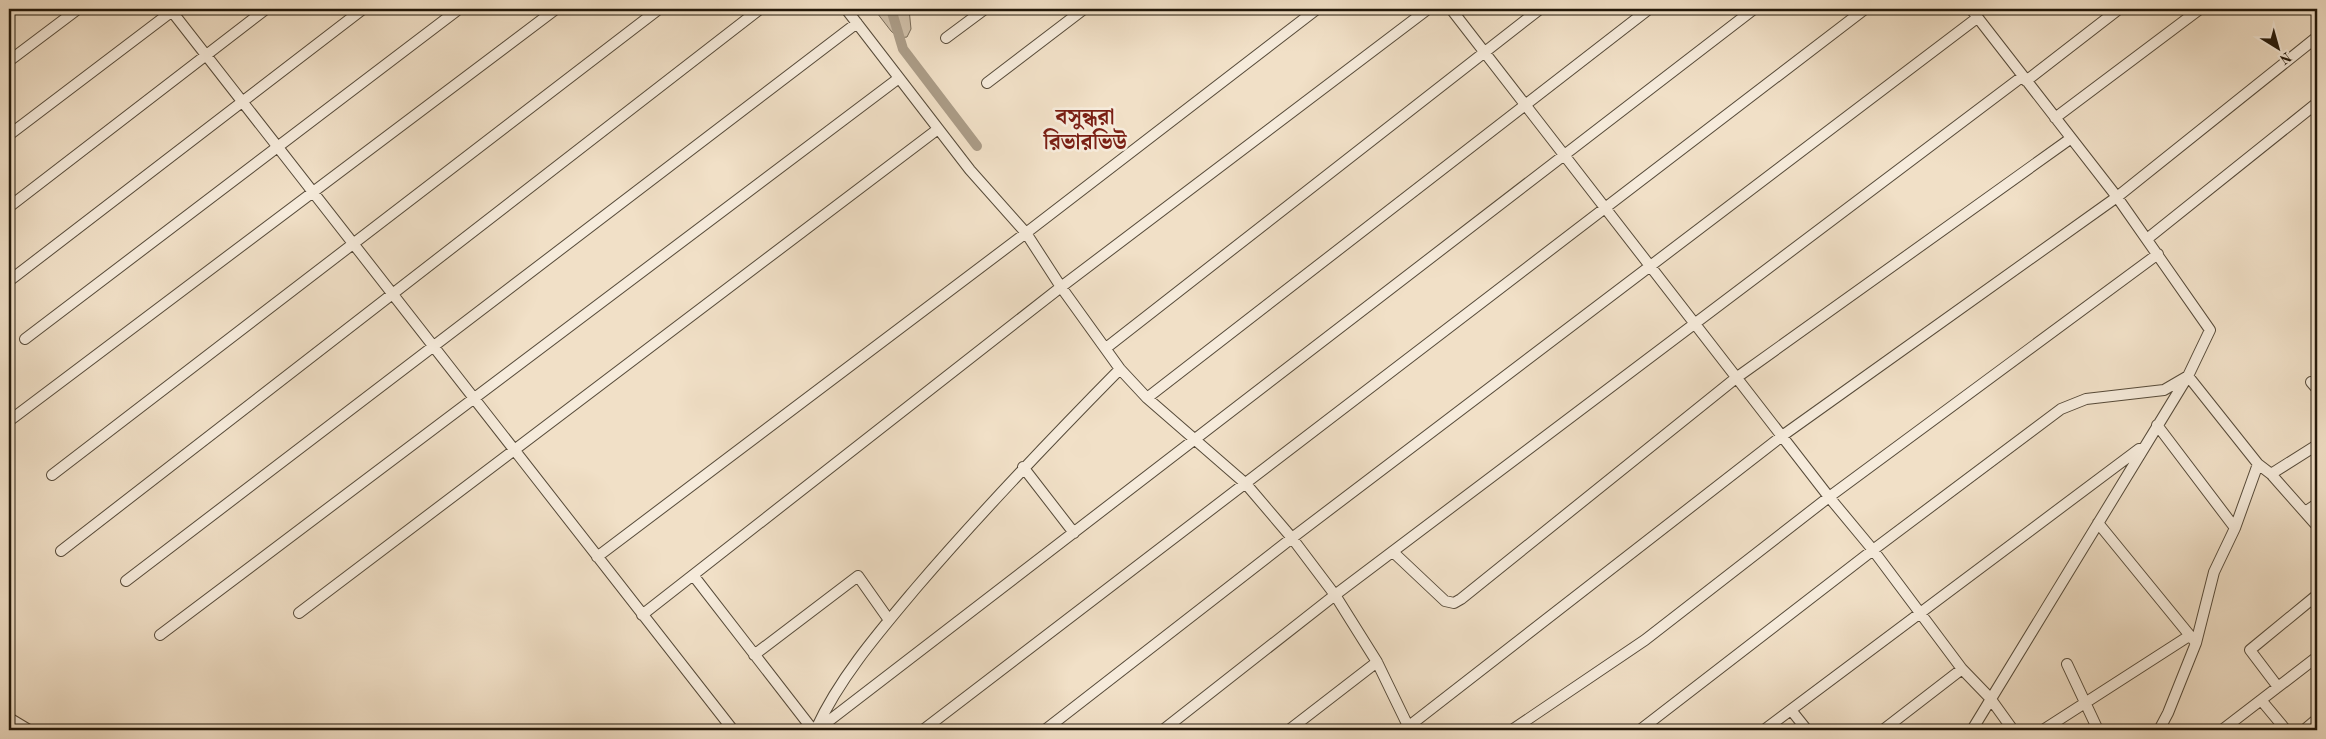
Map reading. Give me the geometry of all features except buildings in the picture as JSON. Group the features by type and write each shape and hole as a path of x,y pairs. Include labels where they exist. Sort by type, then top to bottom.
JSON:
{"street":[{"path":"9,61 78,9"},
{"path":"9,135 172,9 732,730"},
{"path":"9,207 266,9"},
{"path":"9,281 363,9"},
{"path":"25,339 459,9"},
{"path":"9,421 556,9"},
{"path":"52,474 352,242 659,9"},
{"path":"61,551 760,9"},
{"path":"846,9 970,170 1026,233 1061,287 1120,369 1147,398 1246,484 1292,538 1335,595 1377,662 1407,729 1782,436 2117,197 2317,38"},
{"path":"946,38 985,9"},
{"path":"987,82 1084,9"},
{"path":"598,557 1026,233 1317,9"},
{"path":"642,615 1061,287 1428,9"},
{"path":"1451,9 1736,378 1873,550 1962,669 1990,698 2013,730"},
{"path":"1106,348 1483,51 1540,9"},
{"path":"1147,398 1648,9"},
{"path":"815,730 1195,441 1754,9"},
{"path":"923,730 1246,484 1604,206 1865,9"},
{"path":"1971,9 2070,139 2117,197 2210,330 2188,376 1972,730"},
{"path":"1163,730 1335,595 1694,323 2119,9"},
{"path":"2055,118 2200,9"},
{"path":"1045,730 1292,538 1977,18"},
{"path":"126,581 857,23"},
{"path":"160,635 473,397 899,78"},
{"path":"2147,239 2317,103"},
{"path":"299,613 938,129"},
{"path":"1393,552 1445,601 1454,603 1736,378 2070,139"},
{"path":"1512,730 1644,640 1829,497 2158,254"},
{"path":"815,730 841,684 889,620 976,518 1023,467 1120,369"},
{"path":"2188,376 2258,464 2271,474 2317,526"},
{"path":"1640,730 1873,550 2062,409 2086,399 2164,390 2188,376"},
{"path":"2157,425 2235,528"},
{"path":"1764,730 2145,445"},
{"path":"2271,474 2317,445"},
{"path":"2159,730 2192,640 2214,572 2235,528 2258,464"},
{"path":"1023,467 1074,533"},
{"path":"2305,512 2317,504"},
{"path":"2098,522 2192,640"},
{"path":"693,575 754,655 815,730"},
{"path":"754,655 858,576 889,620"},
{"path":"2278,687 2250,650 2317,595"},
{"path":"2043,730 2192,640"},
{"path":"2222,730 2317,657"},
{"path":"1289,730 1377,662"},
{"path":"2067,664 2098,730"},
{"path":"1883,730 1962,669"},
{"path":"2261,700 2286,730"},
{"path":"1791,710 1807,730"},
{"path":"9,718 29,730"},
{"path":"2304,730 2317,719"}],"shaded area":[{"path":"874,9 909,9 911,29 907,37 899,38"}],"waterway":[{"path":"891,9 903,49 977,146"}],"district":[{"name":"বসুন্ধরা রিভারভিউ","path":"1085,128"}]}
